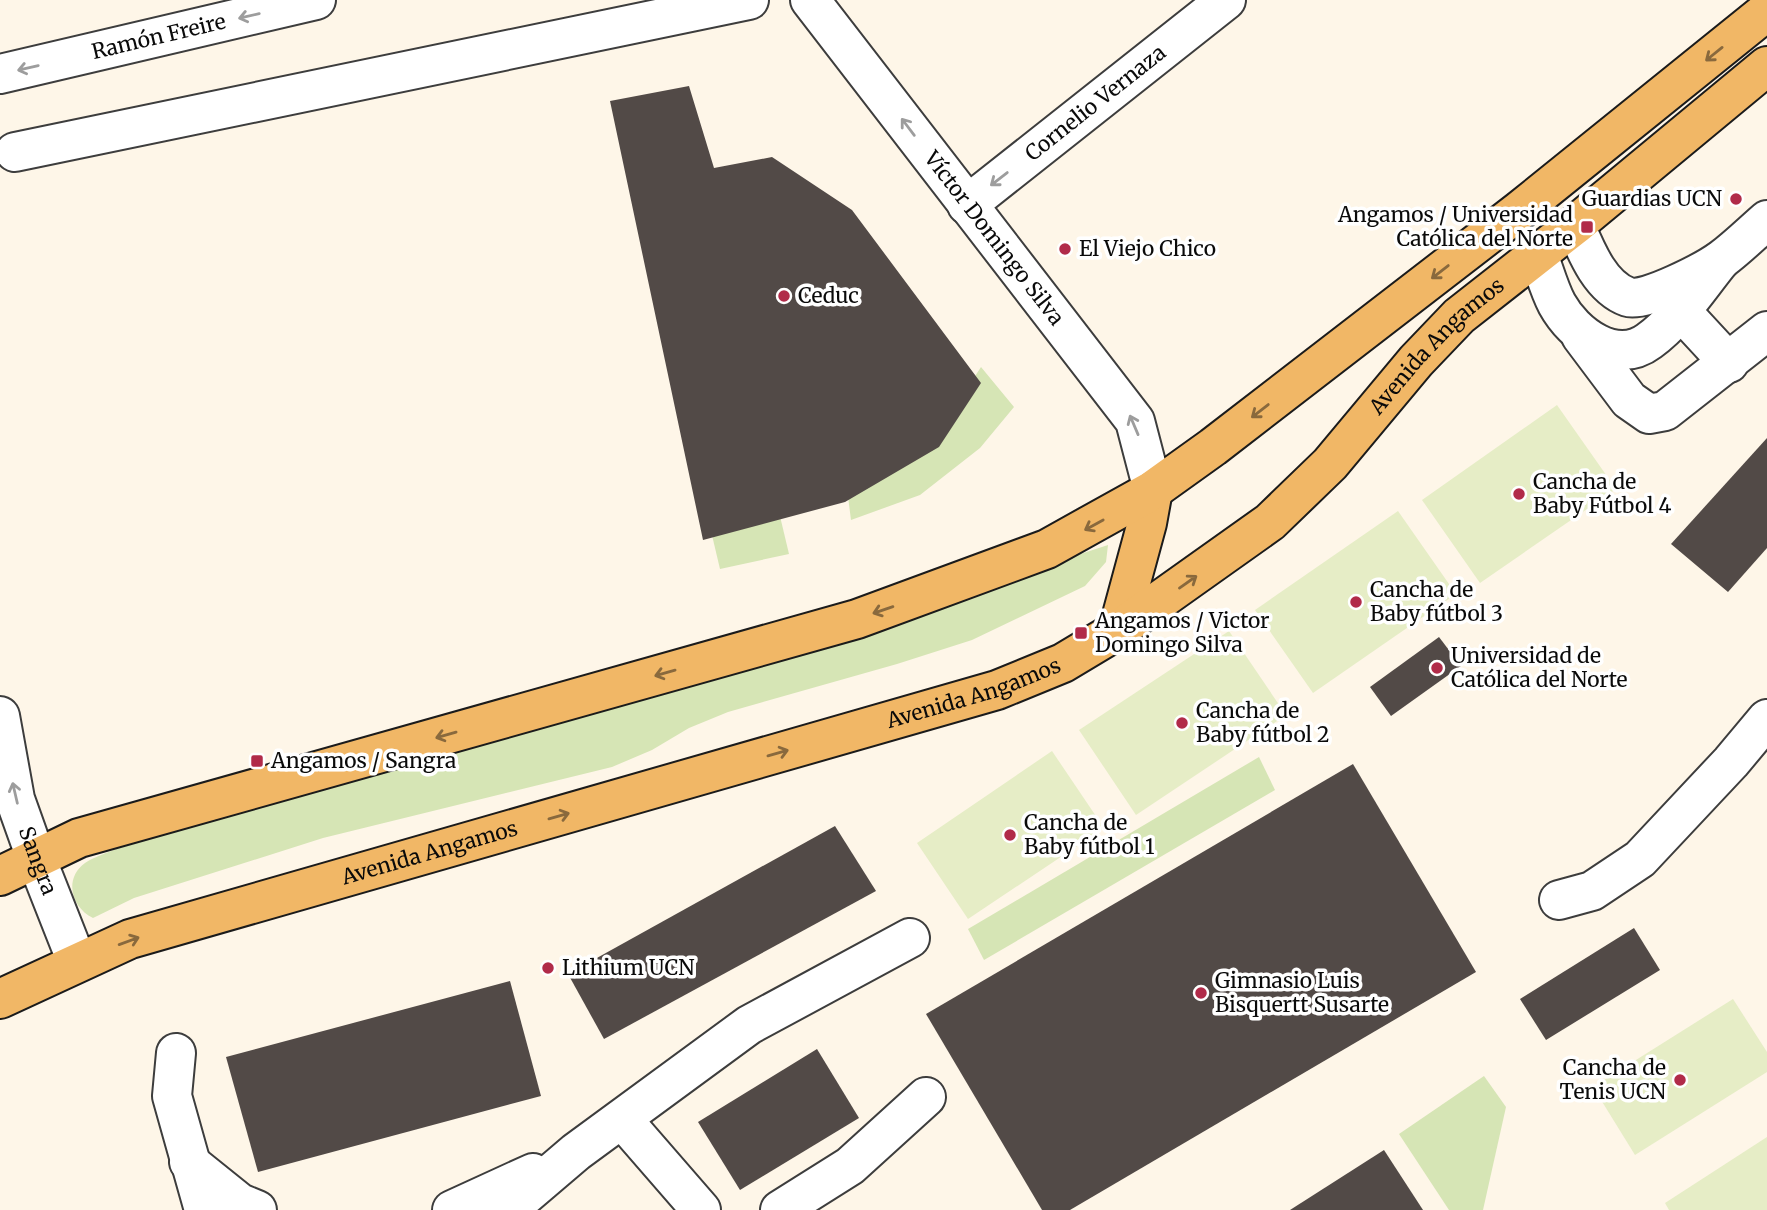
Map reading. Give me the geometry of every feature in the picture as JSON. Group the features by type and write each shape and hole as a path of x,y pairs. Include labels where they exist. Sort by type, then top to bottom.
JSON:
{"main road":[{"path":"0,876 79,838 857,619 1047,549 1153,490 1213,447 1519,211 1767,11"},
{"name":"Avenida Angamos","path":"2,993 130,939 997,690 1063,663 1118,630 1270,522 1330,464 1416,361 1459,316 1575,225 1767,65"},
{"path":"1118,630 1147,523 1153,490"}],"street":[{"name":"Ramón Freire","path":"0,74 316,0"},
{"path":"15,152 749,0"},
{"name":"Víctor Domingo Silva","path":"810,0 1135,421 1153,490"},
{"name":"Cornelio Vernaza","path":"967,205 1226,0"},
{"path":"1576,329 1601,346 1617,351 1632,350 1647,343 1680,310 1720,261 1767,220"},
{"path":"1575,225 1599,272 1615,291 1631,299 1662,292 1720,261"},
{"path":"1538,254 1557,304 1629,400 1649,414 1665,411 1767,331"},
{"path":"1680,310 1729,363"},
{"name":"Sangra","path":"0,716 15,799 77,962"},
{"path":"1559,900 1592,891 1640,859 1731,762 1767,719"},
{"path":"1731,762 1759,739 1767,737"},
{"path":"508,1210 576,1152 749,1025 910,938"},
{"path":"176,1053 172,1096 204,1210"},
{"path":"780,1210 850,1166 926,1097"},
{"path":"622,1119 701,1210"},
{"path":"452,1210 576,1152"},
{"path":"189,1162 240,1203 257,1210"}],"green space":[{"path":"981,367 1014,407 980,448 920,495 851,520 846,481 953,410"},
{"name":"Cancha de Baby Fútbol 4","path":"1557,405 1616,489 1480,583 1422,500"},
{"name":"Cancha de Baby fútbol 3","path":"1398,511 1456,594 1313,693 1255,610"},
{"path":"779,512 789,554 720,569 711,531"},
{"path":"1108,545 1106,562 1085,586 972,640 728,712 689,728 652,750 612,767 323,838 134,898 93,918 75,900 72,885 78,870 85,863 116,849 406,763 602,710"},
{"name":"Cancha de Baby fútbol 2","path":"1229,631 1286,715 1136,815 1079,730"},
{"name":"Cancha de Baby fútbol 1","path":"1052,751 1104,828 968,919 917,843"},
{"path":"1259,757 1275,790 984,960 968,929"},
{"name":"Cancha de Tenis UCN","path":"1733,999 1767,1052 1767,1072 1635,1155 1593,1087"},
{"path":"1484,1076 1506,1107 1483,1210 1449,1210 1399,1134"},
{"path":"1767,1137 1767,1210 1669,1210 1665,1203"}],"building":[{"name":"Ceduc","path":"689,86 714,168 772,157 852,210 981,383 939,447 845,502 703,540 610,101"},
{"path":"1767,438 1767,548 1728,592 1671,544"},
{"path":"1439,637 1461,666 1391,716 1370,687"},
{"name":"Gimnasio Luis Bisquertt Susarte","path":"1353,764 1476,972 1070,1210 1042,1210 926,1014"},
{"path":"835,826 876,891 604,1039 568,974"},
{"path":"1634,928 1660,970 1546,1040 1520,999"},
{"path":"510,981 541,1096 258,1172 226,1057"},
{"path":"817,1049 859,1118 740,1190 698,1122"},
{"path":"1384,1150 1423,1210 1290,1210"}],"place":[{"name":"Guardias UCN","path":"1736,199"},
{"name":"Angamos / Universidad Católica del Norte","path":"1587,227"},
{"name":"El Viejo Chico","path":"1065,249"},
{"name":"Ceduc","path":"784,296"},
{"name":"Cancha de Baby Fútbol 4","path":"1519,494"},
{"name":"Cancha de Baby fútbol 3","path":"1356,602"},
{"name":"Angamos / Victor Domingo Silva","path":"1081,633"},
{"name":"Universidad de Católica del Norte","path":"1437,668"},
{"name":"Cancha de Baby fútbol 2","path":"1182,723"},
{"name":"Angamos / Sangra","path":"257,761"},
{"name":"Cancha de Baby fútbol 1","path":"1010,835"},
{"name":"Lithium UCN","path":"548,968"},
{"name":"Gimnasio Luis Bisquertt Susarte","path":"1201,993"},
{"name":"Cancha de Tenis UCN","path":"1680,1080"}]}
